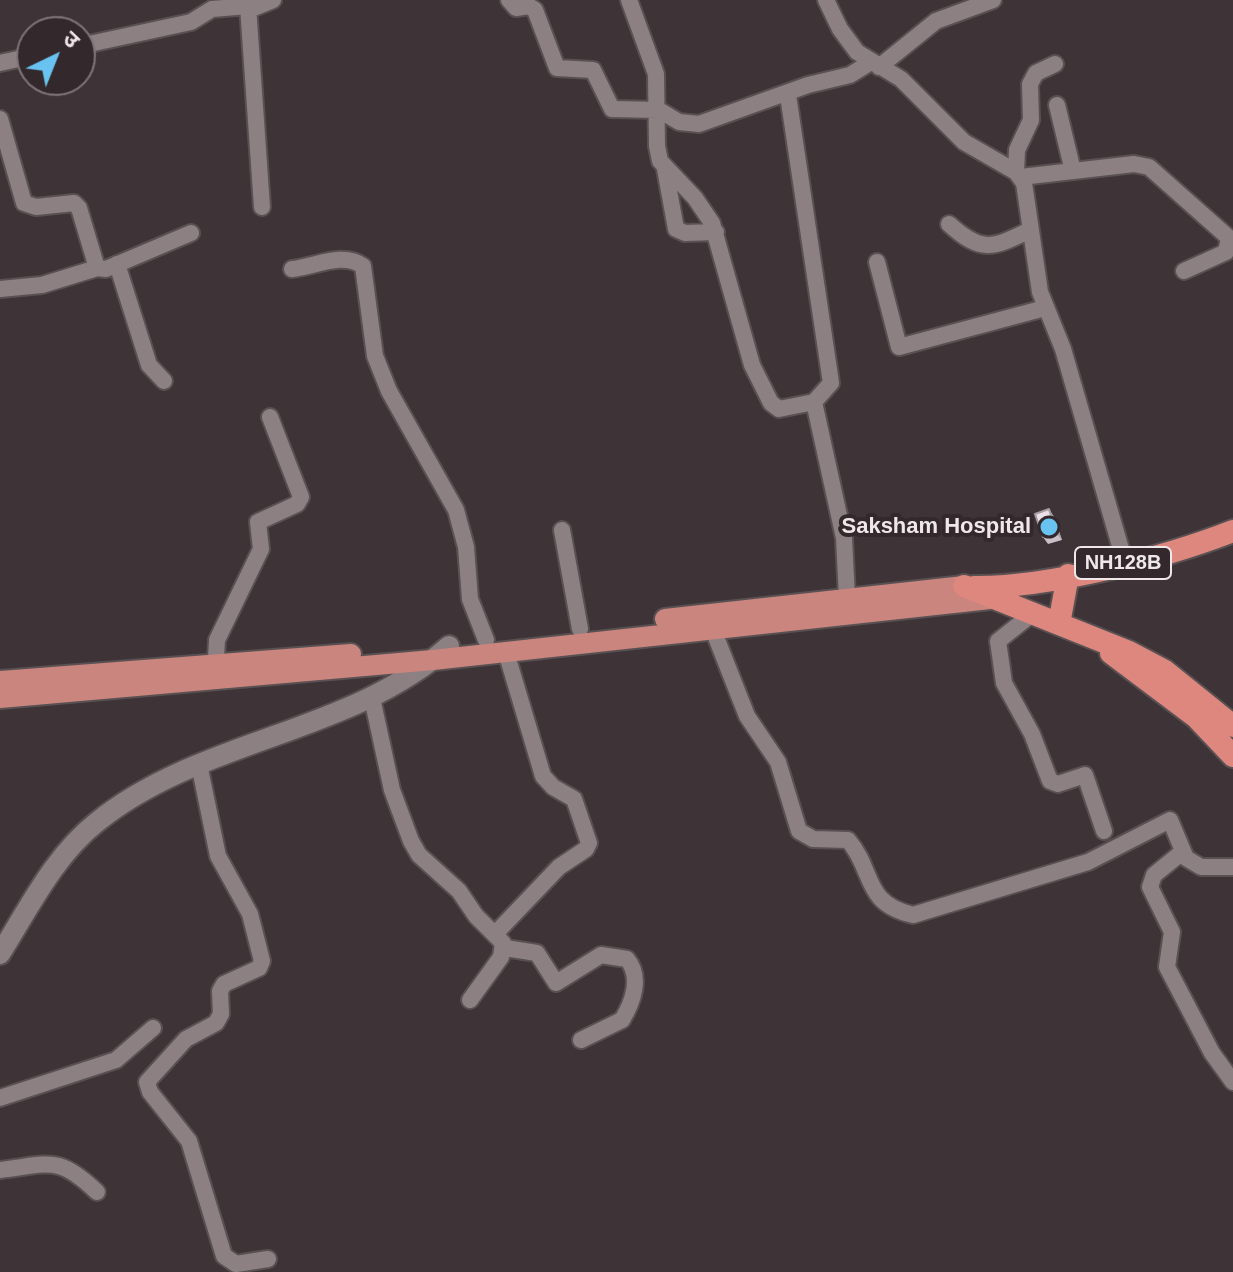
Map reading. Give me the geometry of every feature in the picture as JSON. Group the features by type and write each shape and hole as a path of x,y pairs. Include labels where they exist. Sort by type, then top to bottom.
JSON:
{"highway":[{"name":"NH128B","path":"1011,587 1125,563 1233,531"},
{"path":"1059,624 1068,575"},
{"path":"964,586 1011,587"},
{"path":"964,586 990,599 1088,634 1165,671 1233,726"},
{"path":"1088,634 1196,717 1233,756"}],"main road":[{"path":"0,698 964,586"},
{"path":"0,681 433,660 712,627 990,599 1011,587"},
{"path":"0,954 46,880 80,838 122,804 199,764 372,698 433,660 449,646"}],"street":[{"path":"96,43 191,22 212,9 241,4 251,9 273,0"},
{"path":"509,0 516,8 529,6 535,10 557,68 593,70 612,109 659,110 679,122 699,124 788,95 808,85 850,75 875,64 936,21 993,0"},
{"path":"629,0 656,74 659,110 657,146 665,169 676,229 685,233 716,232"},
{"path":"826,0 851,45 908,85 974,151 1018,174 1142,164 1227,234 1231,242 1226,252 1184,271"},
{"path":"251,9 262,207"},
{"path":"1055,64 1036,73 1030,84 1031,120 1017,150 1018,174 1045,308 1063,349 1125,563"},
{"path":"665,169 695,198 716,232 752,365 771,403 785,409 814,402 831,383 788,95"},
{"path":"1057,105 1073,171"},
{"path":"0,119 24,203 36,207 74,203 79,208 97,268"},
{"path":"949,224 966,239 982,246 1002,244 1030,230"},
{"path":"0,289 42,285 117,264 191,233"},
{"path":"292,269 316,267 329,260 358,262 363,266 375,356 389,391 456,510 466,547 470,599 486,640"},
{"path":"877,262 899,347 1045,308"},
{"path":"117,264 149,365 164,381"},
{"path":"814,402 844,538 847,598"},
{"path":"214,672 220,631 261,549 258,522 297,504 301,497 270,417"},
{"path":"562,530 580,629"},
{"path":"1032,614 998,641 1004,683 1014,707 1032,734 1050,781 1058,784 1085,775 1104,831"},
{"path":"712,627 747,716 778,762 799,831 813,839 848,840 871,889 901,912 913,915 1088,862 1170,820 1174,824 1181,853 1201,867 1233,867"},
{"path":"470,1000 500,941 559,867 589,843 574,799 553,787 543,776 506,652"},
{"path":"372,698 392,790 411,841 419,855 459,891 476,916 500,941 537,953 556,983 601,955 627,959 633,967 636,980 622,1020 581,1040"},
{"path":"199,764 218,856 250,914 262,961 259,968 224,984 220,991 221,1014 216,1023 186,1039 147,1082 150,1092 189,1141 224,1256 236,1264 268,1259"},
{"path":"1181,853 1157,871 1150,887 1172,932 1167,967 1212,1053 1233,1082"},
{"path":"0,1098 116,1060 153,1028"},
{"path":"0,1170 59,1163 97,1192"}],"building":[{"path":"1049,509 1056,533 1043,537 1035,514"}],"place":[{"name":"Saksham Hospital","path":"1049,527"}]}
